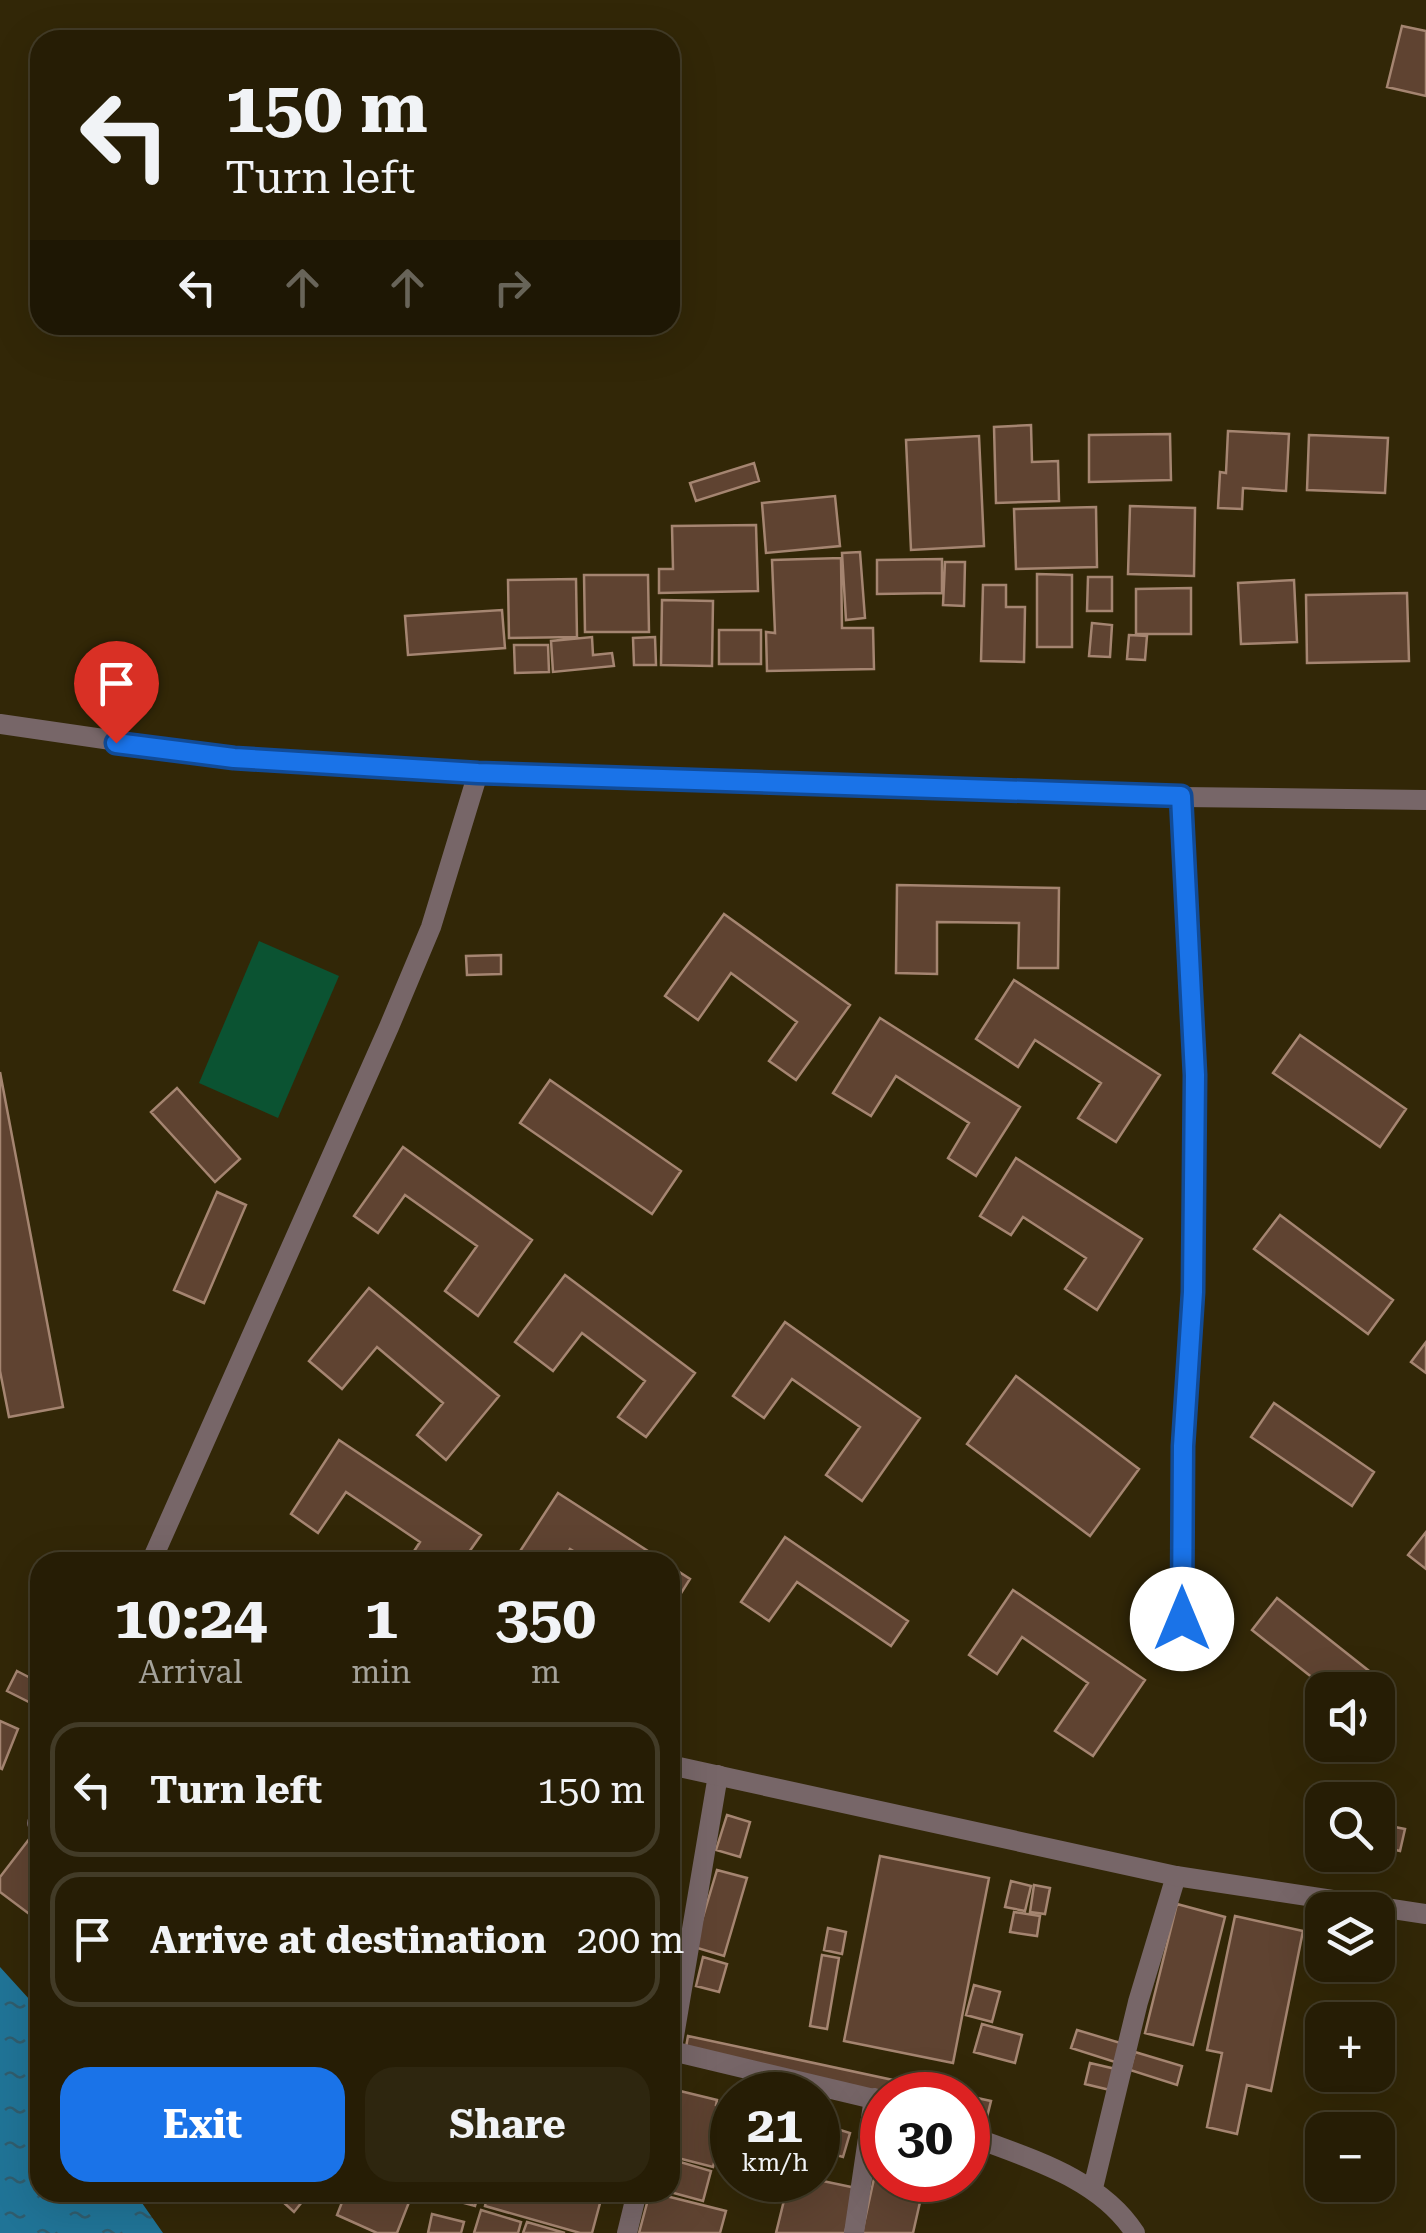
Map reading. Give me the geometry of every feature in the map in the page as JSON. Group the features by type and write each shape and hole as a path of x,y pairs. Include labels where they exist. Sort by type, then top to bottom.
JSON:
{"street":[{"path":"0,724 234,758 478,773 1426,800"},
{"path":"155,1552 403,994 430,926 478,773"},
{"path":"1181,796 1195,1075 1193,1292 1183,1446 1182,1619"},
{"path":"680,1767 1176,1876 1426,1914"},
{"path":"680,1979 718,1775"},
{"path":"1092,2188 1138,2002 1176,1876"},
{"path":"680,2057 860,2096"},
{"path":"990,2144 1092,2188 1120,2210 1135,2233"},
{"path":"854,2233 860,2200"},
{"path":"627,2233 635,2202"}],"green space":[{"path":"259,941 339,976 278,1118 199,1083"}],"water":[{"path":"0,1967 30,2000 30,2202 141,2202 163,2233 0,2233"}],"building":[{"path":"1402,26 1426,31 1426,96 1387,87"},
{"path":"1031,425 1032,462 1058,461 1059,501 996,503 994,427"},
{"path":"1228,431 1289,434 1286,491 1243,488 1242,509 1218,508 1220,472 1226,473"},
{"path":"1170,434 1171,480 1089,482 1089,435"},
{"path":"1309,435 1388,438 1385,493 1307,490"},
{"path":"979,436 984,546 911,550 906,440"},
{"path":"754,463 759,481 696,501 690,483"},
{"path":"835,496 840,546 766,553 762,503"},
{"path":"1130,506 1195,508 1194,576 1128,574"},
{"path":"1096,507 1097,567 1016,569 1014,509"},
{"path":"756,525 758,591 659,593 659,569 673,569 672,526"},
{"path":"860,552 865,618 846,620 842,553"},
{"path":"841,558 842,628 873,628 874,669 767,671 766,632 775,633 772,560"},
{"path":"942,559 942,593 877,594 877,560"},
{"path":"945,562 965,562 964,606 943,605"},
{"path":"1037,574 1072,575 1072,647 1037,647"},
{"path":"584,575 648,575 649,632 585,632"},
{"path":"1088,577 1112,577 1112,611 1087,611"},
{"path":"576,579 577,637 509,638 508,580"},
{"path":"1294,580 1297,642 1241,644 1238,583"},
{"path":"983,585 1006,585 1006,607 1025,607 1024,662 981,661"},
{"path":"1191,588 1191,634 1136,634 1136,589"},
{"path":"1407,593 1409,661 1307,663 1306,595"},
{"path":"662,600 713,601 712,666 661,665"},
{"path":"502,610 505,648 408,655 405,616"},
{"path":"1092,623 1112,625 1110,657 1089,656"},
{"path":"719,630 761,630 761,664 719,664"},
{"path":"1129,635 1147,636 1145,660 1127,659"},
{"path":"592,637 593,655 612,653 614,666 553,672 551,641"},
{"path":"655,637 656,665 634,665 633,638"},
{"path":"514,645 548,645 549,672 515,673"},
{"path":"897,885 1059,888 1058,968 1018,968 1019,923 937,922 937,974 896,973"},
{"path":"724,914 850,1005 796,1080 769,1061 797,1022 731,973 698,1020 665,996"},
{"path":"501,955 501,974 467,975 466,956"},
{"path":"1014,980 1160,1075 1116,1142 1078,1118 1101,1083 1035,1040 1018,1067 976,1039"},
{"path":"880,1018 1020,1107 976,1176 948,1158 969,1123 896,1076 871,1116 833,1093"},
{"path":"1300,1035 1406,1109 1380,1147 1273,1073"},
{"path":"0,1072 63,1407 9,1417 0,1371"},
{"path":"550,1080 681,1171 652,1214 520,1123"},
{"path":"177,1088 240,1159 215,1182 151,1112"},
{"path":"403,1147 532,1240 478,1316 445,1291 477,1246 405,1195 378,1233 354,1216"},
{"path":"1016,1158 1142,1239 1097,1310 1065,1289 1086,1258 1023,1217 1011,1235 980,1216"},
{"path":"217,1192 246,1205 204,1303 174,1290"},
{"path":"1280,1215 1393,1300 1368,1334 1254,1249"},
{"path":"565,1275 695,1373 646,1437 618,1417 645,1381 582,1333 553,1371 515,1342"},
{"path":"369,1288 499,1396 446,1460 417,1435 443,1403 377,1347 342,1389 309,1361"},
{"path":"785,1322 920,1418 862,1501 826,1475 860,1427 792,1379 764,1418 733,1396"},
{"path":"1426,1342 1426,1373 1411,1362"},
{"path":"1016,1376 1139,1469 1090,1536 967,1444"},
{"path":"1274,1403 1374,1472 1352,1506 1251,1437"},
{"path":"339,1440 481,1535 469,1552 414,1552 420,1542 346,1492 318,1533 291,1514"},
{"path":"558,1493 649,1552 570,1549 520,1552"},
{"path":"1426,1532 1426,1569 1408,1555"},
{"path":"785,1537 908,1621 891,1646 797,1582 769,1621 741,1602"},
{"path":"680,1572 690,1579 680,1595"},
{"path":"1013,1590 1145,1680 1093,1756 1055,1731 1088,1683 1022,1637 997,1674 969,1655"},
{"path":"1277,1598 1370,1672 1305,1672 1252,1630"},
{"path":"17,1671 30,1678 30,1702 7,1691"},
{"path":"0,1721 18,1729 2,1769 0,1768"},
{"path":"727,1815 750,1822 740,1857 716,1850"},
{"path":"1395,1827 1405,1829 1400,1851 1395,1850"},
{"path":"30,1838 30,1914 0,1892 0,1877"},
{"path":"880,1856 989,1878 953,2063 844,2041"},
{"path":"717,1870 747,1878 724,1956 694,1947"},
{"path":"1011,1881 1031,1886 1025,1911 1005,1907"},
{"path":"1034,1885 1050,1888 1045,1914 1030,1912"},
{"path":"1177,1904 1225,1917 1193,2045 1145,2033"},
{"path":"1014,1912 1040,1916 1037,1936 1010,1932"},
{"path":"1235,1916 1303,1931 1271,2091 1247,2085 1237,2134 1207,2127 1222,2053 1207,2050"},
{"path":"828,1928 846,1932 842,1954 824,1950"},
{"path":"822,1955 839,1958 827,2029 810,2026"},
{"path":"703,1957 727,1964 719,1992 696,1986"},
{"path":"974,1985 1000,1992 992,2022 966,2015"},
{"path":"982,2024 1022,2035 1015,2063 974,2052"},
{"path":"1077,2030 1124,2044 1118,2063 1071,2048"},
{"path":"688,2036 860,2073 860,2090 840,2086 840,2072 775,2072 685,2053"},
{"path":"1135,2052 1182,2066 1177,2085 1130,2070"},
{"path":"1090,2063 1120,2070 1114,2091 1085,2084"},
{"path":"680,2091 710,2098 710,2166 680,2159"},
{"path":"840,2130 850,2133 843,2157 840,2156"},
{"path":"680,2162 710,2171 703,2201 680,2195"},
{"path":"840,2185 856,2188 845,2233 776,2233 784,2202 840,2202"},
{"path":"680,2200 726,2211 720,2233 639,2233 647,2202"},
{"path":"283,2202 302,2202 294,2212"},
{"path":"342,2202 409,2202 397,2233 377,2233 337,2215"},
{"path":"486,2202 600,2202 592,2233 485,2206"},
{"path":"869,2202 920,2202 913,2233 862,2233"},
{"path":"481,2210 521,2222 518,2233 474,2233"},
{"path":"432,2214 464,2222 461,2233 428,2233"},
{"path":"527,2222 565,2233 523,2233"}],"route":[{"path":"116,743 234,758 478,773 1181,796 1195,1075 1193,1292 1183,1446 1182,1619"}]}
